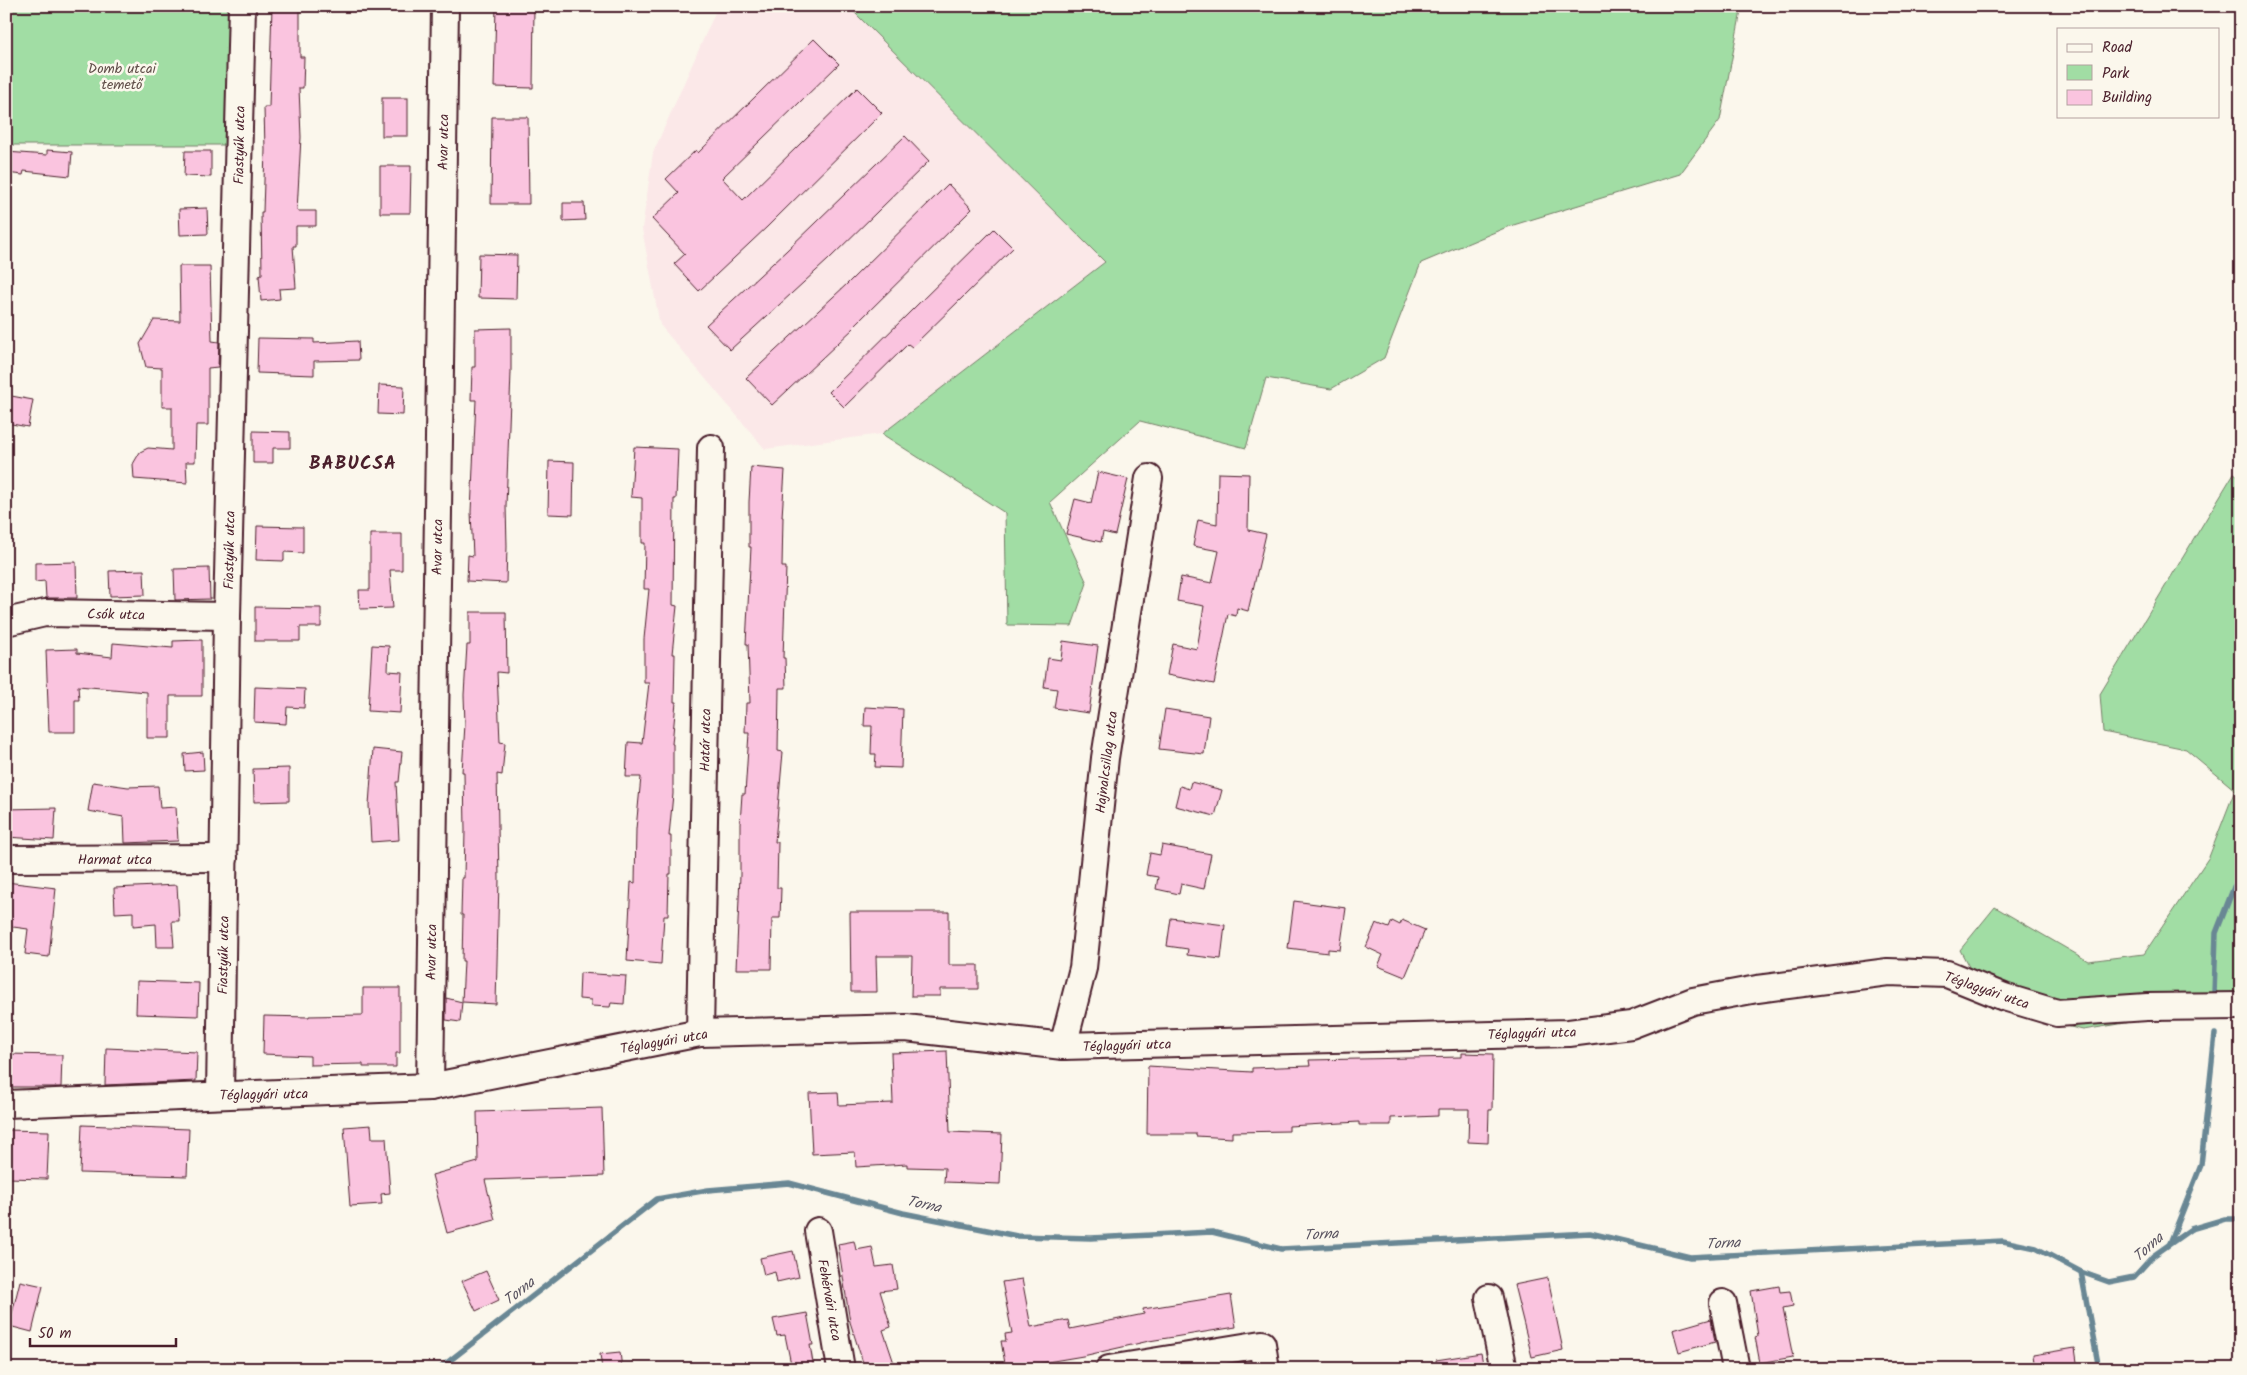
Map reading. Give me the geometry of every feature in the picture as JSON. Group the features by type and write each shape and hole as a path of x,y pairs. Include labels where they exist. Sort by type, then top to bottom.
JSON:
{"street":[{"name":"Fiastyúk utca","path":"220,1094 227,616 242,6"},
{"name":"Avar utca","path":"430,1087 445,6"},
{"name":"Határ utca","path":"700,1033 711,448"},
{"name":"Hajnalcsillag utca","path":"1063,1046 1083,968 1105,758 1150,478"},
{"name":"Csók utca","path":"6,622 45,613 227,616"},
{"name":"Harmat utca","path":"6,859 224,858"},
{"name":"Téglagyári utca","path":"6,1104 430,1087 700,1033 906,1028 1063,1046 1569,1033 1631,1025 1693,1001 1757,989 1888,972 1947,974 2004,997 2057,1013 2147,1007 2241,1006"},
{"name":"Fehérvári utca","path":"818,1231 841,1369"},
{"path":"1489,1298 1504,1369"},
{"path":"1722,1303 1736,1369"},
{"path":"1109,1369 1264,1356"}],"shaded area":[{"path":"718,6 848,6 1105,262 882,434 765,449 660,325 642,229 653,153"}],"green space":[{"name":"Domb utcai temető","path":"6,6 238,6 238,145 6,145"},
{"path":"848,6 1742,6 1720,120 1680,174 1507,227 1421,263 1384,358 1331,389 1266,378 1246,448 1140,421 1050,502 1087,583 1072,626 1007,625 1005,513 882,434 1105,262"},
{"path":"2234,473 2241,478 2241,1004 2083,1030 1991,1008 1960,950 1995,907 2088,961 2144,954 2209,857 2235,790 2186,749 2103,732 2100,694"}],"building":[{"path":"272,6 300,6 300,57 304,57 303,88 299,88 301,137 297,211 316,211 316,226 296,226 296,246 293,246 296,288 279,289 280,299 261,301 259,275 262,274 261,212 263,212 265,150 264,107 269,107"},
{"path":"496,6 534,6 533,88 494,87"},
{"path":"814,39 839,64 722,178 743,200 857,88 882,113 767,227 699,291 674,264 685,254 652,219 679,193 666,179 696,150 698,153"},
{"path":"382,98 408,98 408,136 382,136"},
{"path":"492,117 528,117 529,204 491,204"},
{"path":"905,136 929,161 828,260 730,350 706,325"},
{"path":"47,150 72,152 70,176 24,171 23,175 6,173 6,152 47,155"},
{"path":"185,151 211,151 211,177 184,176"},
{"path":"380,166 411,166 410,213 380,213"},
{"path":"948,184 972,209 854,328 772,405 746,378 847,284"},
{"path":"563,203 584,203 585,220 563,221"},
{"path":"207,208 208,234 180,235 179,209"},
{"path":"994,229 1013,248 912,347 908,344 844,407 829,392"},
{"path":"479,254 517,255 516,299 478,298"},
{"path":"179,266 210,266 212,341 219,342 218,367 208,368 208,425 196,425 195,462 186,462 187,483 134,479 133,464 140,452 148,448 172,450 172,407 162,407 162,368 146,367 140,344 154,320 180,321"},
{"path":"511,328 506,506 506,583 467,581 468,555 473,556 471,512 476,400 471,400 472,367 475,367 475,329"},
{"path":"258,338 314,339 314,343 358,341 359,360 314,361 314,375 257,373"},
{"path":"379,385 404,386 403,415 378,414"},
{"path":"6,395 33,400 28,427 6,423"},
{"path":"253,431 290,432 290,448 273,448 273,463 253,463"},
{"path":"634,447 678,449 676,499 674,499 673,605 677,606 672,654 675,654 674,702 676,702 672,744 673,794 669,836 671,836 671,874 669,874 668,916 664,916 661,964 627,961 631,882 635,883 636,829 641,777 626,777 628,742 642,743 649,683 644,683 644,639 649,589 644,589 645,543 642,543 642,498 631,497"},
{"path":"549,461 574,462 573,515 548,514"},
{"path":"751,467 785,470 782,517 782,567 786,567 783,658 785,658 786,688 779,688 778,751 783,752 775,842 778,842 777,888 781,888 780,918 772,918 771,969 736,969 740,824 742,794 745,794 749,733 745,733 746,703 750,703 748,644 746,644 751,547 749,547 749,502"},
{"path":"1098,472 1128,479 1115,535 1103,532 1101,542 1066,534 1075,499 1091,503"},
{"path":"1218,473 1249,474 1248,530 1266,534 1248,611 1237,608 1236,616 1228,614 1214,684 1167,675 1173,644 1197,649 1204,606 1177,601 1181,577 1212,583 1219,551 1193,546 1198,520 1217,524"},
{"path":"257,526 303,527 303,553 284,552 284,561 256,560"},
{"path":"370,534 402,534 402,570 390,570 393,608 360,609 359,590 370,590"},
{"path":"76,562 77,598 46,598 45,581 35,582 35,563"},
{"path":"209,568 210,599 175,600 174,569"},
{"path":"144,570 145,595 110,596 109,571"},
{"path":"255,607 321,608 321,627 300,627 300,641 255,641"},
{"path":"470,612 506,612 507,673 497,672 500,742 505,743 502,775 497,774 499,879 496,1004 462,1002 464,961 462,961 463,915 461,915 465,830 464,772 462,772 465,724 464,695 467,645 470,645"},
{"path":"202,640 202,696 170,696 170,738 147,738 147,692 78,686 79,700 75,700 75,732 49,732 46,650 77,649 77,653 112,657 113,643 173,648 173,641"},
{"path":"1063,641 1098,646 1089,713 1054,708 1057,689 1044,687 1048,658 1061,660"},
{"path":"372,645 389,646 388,671 402,672 400,713 368,711"},
{"path":"255,687 305,689 304,708 287,707 286,724 254,722"},
{"path":"865,707 903,709 901,768 875,767 876,754 871,754 872,726 864,726"},
{"path":"1165,709 1209,716 1204,754 1159,749"},
{"path":"373,749 402,752 399,782 396,782 399,840 371,842 369,805"},
{"path":"203,752 204,770 185,771 184,754"},
{"path":"289,768 289,801 254,802 253,769"},
{"path":"93,782 128,787 158,786 160,808 176,807 178,841 125,843 124,817 88,811"},
{"path":"1191,782 1222,790 1215,816 1175,806 1180,786 1189,789"},
{"path":"56,808 54,840 6,837 6,809"},
{"path":"1162,845 1211,854 1204,889 1181,884 1179,894 1156,889 1158,877 1146,875 1150,853 1160,855"},
{"path":"6,882 56,888 49,957 25,954 28,929 6,926"},
{"path":"177,885 179,921 172,921 174,947 157,947 156,924 133,926 133,912 115,913 114,888"},
{"path":"1294,901 1346,908 1340,950 1328,949 1328,953 1288,948"},
{"path":"850,912 949,912 949,965 978,965 978,989 940,989 940,996 911,996 912,956 876,956 877,992 851,992"},
{"path":"1171,918 1225,925 1221,959 1187,955 1188,949 1167,946"},
{"path":"1402,920 1425,930 1405,977 1378,966 1383,955 1366,947 1376,923 1389,928 1392,921 1400,925"},
{"path":"580,973 626,976 624,1004 611,1003 610,1007 591,1006 591,1000 579,999"},
{"path":"137,981 199,983 198,1016 136,1014"},
{"path":"363,988 400,988 400,1053 396,1053 396,1067 363,1067 363,1064 310,1065 310,1056 263,1054 264,1016 363,1015"},
{"path":"446,998 462,1002 460,1022 446,1020"},
{"path":"106,1048 197,1052 196,1081 105,1085"},
{"path":"947,1051 950,1132 1002,1134 1000,1184 944,1182 945,1168 907,1167 907,1164 856,1167 855,1152 812,1154 809,1093 838,1092 839,1105 893,1103 891,1053"},
{"path":"1462,1053 1493,1054 1492,1110 1489,1110 1488,1143 1468,1142 1469,1109 1438,1109 1438,1116 1391,1118 1391,1125 1359,1125 1359,1122 1289,1126 1289,1131 1232,1132 1232,1138 1196,1136 1196,1134 1147,1134 1148,1066 1252,1072 1252,1068 1310,1066 1309,1060 1462,1057"},
{"path":"6,1054 62,1055 61,1087 6,1087"},
{"path":"602,1108 604,1176 485,1180 495,1220 447,1233 432,1175 478,1162 477,1112"},
{"path":"82,1125 189,1129 187,1176 80,1173"},
{"path":"371,1125 372,1138 386,1138 390,1193 381,1194 382,1204 350,1206 344,1127"},
{"path":"6,1130 49,1131 47,1179 6,1178"},
{"path":"854,1241 856,1250 872,1247 876,1267 893,1265 897,1289 880,1291 891,1327 883,1330 896,1369 865,1369 850,1322 838,1244"},
{"path":"793,1251 799,1277 777,1282 775,1272 764,1275 760,1258"},
{"path":"486,1271 499,1300 476,1311 462,1281"},
{"path":"1548,1278 1563,1350 1532,1357 1514,1285"},
{"path":"1022,1279 1031,1327 1068,1320 1070,1329 1144,1314 1143,1309 1231,1295 1236,1327 1149,1341 1083,1356 1006,1369 1001,1341 1006,1341 1005,1334 1012,1333 1002,1282"},
{"path":"20,1281 43,1286 32,1332 9,1326"},
{"path":"1779,1286 1780,1292 1790,1291 1793,1306 1783,1308 1793,1357 1760,1363 1755,1337 1758,1336 1751,1291"},
{"path":"807,1313 813,1345 810,1345 814,1369 792,1369 785,1335 777,1336 773,1319"},
{"path":"1711,1319 1715,1342 1679,1352 1673,1330"},
{"path":"2075,1348 2078,1369 2035,1369 2033,1355"},
{"path":"620,1352 622,1369 602,1369 600,1354"},
{"path":"1481,1353 1484,1369 1437,1369 1436,1360"}],"waterway":[{"path":"2214,994 2216,933 2234,887 2241,878"},
{"path":"2170,1243 2201,1165 2215,1034"},
{"name":"Torna","path":"439,1369 657,1199 708,1190 789,1183 903,1213 1017,1236 1091,1238 1212,1232 1281,1249 1590,1233 1690,1257 2003,1241 2036,1248 2081,1272 2109,1282 2134,1277 2153,1256 2191,1229 2225,1219 2241,1219"},
{"path":"2081,1272 2099,1369"}],"district":[{"name":"BABUCSA","path":"353,462"}]}
